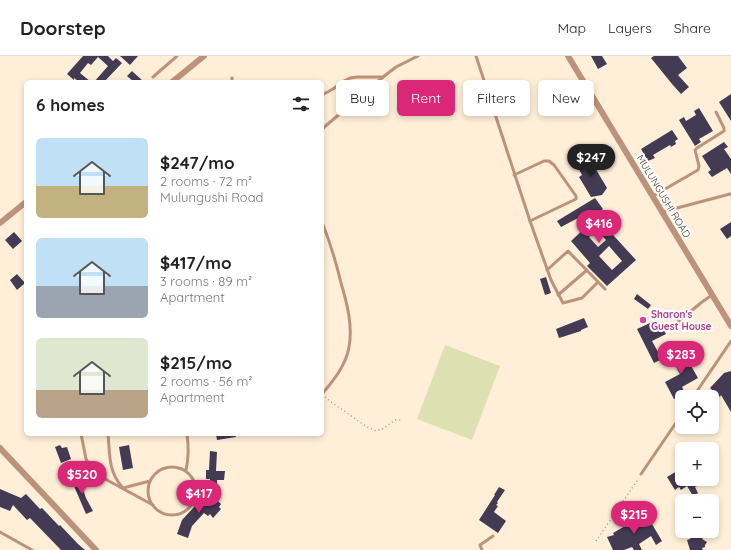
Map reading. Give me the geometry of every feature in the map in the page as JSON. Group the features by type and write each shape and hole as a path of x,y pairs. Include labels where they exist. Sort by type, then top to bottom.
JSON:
{"street":[{"path":"174,80 204,56"},
{"name":"MULUNGUSHI ROAD","path":"568,56 731,326"},
{"path":"0,223 24,204"},
{"path":"0,448 96,550"}],"lane":[{"path":"153,77 177,56"},
{"path":"324,127 382,77 396,67 418,56"},
{"path":"476,56 530,222 547,270 562,303 582,298 598,282"},
{"path":"324,94 350,78 382,77"},
{"path":"653,196 698,170 699,166 695,150 724,131 716,112"},
{"path":"514,175 544,161 549,161 554,165 576,196 576,200 530,222"},
{"path":"662,212 730,194"},
{"path":"324,228 335,258 344,293 350,334 350,347 346,358 333,381 324,392"},
{"path":"547,270 568,251 605,289"},
{"path":"558,295 587,270"},
{"path":"673,326 712,295"},
{"path":"698,390 731,342"},
{"path":"641,474 675,424"},
{"path":"81,436 86,459 91,467 107,480 153,505"},
{"path":"108,436 112,470 116,480 123,488"},
{"path":"186,470 189,457 187,436"},
{"path":"170,466 186,470 192,475 196,482 197,490 193,504 188,510 181,514 165,514 158,511 149,498 148,489 150,481 154,474 161,469 170,466"},
{"path":"123,488 150,481"},
{"path":"0,532 32,550"},
{"path":"482,550 480,545 493,536"}],"path":[{"path":"324,396 367,427 376,431 383,429 395,420 401,420"},
{"path":"596,541 641,474"}],"green space":[{"path":"445,345 500,366 472,440 417,419"}],"building":[{"path":"83,56 108,56 113,61 116,58 122,63 106,80 96,80 108,66 98,57 91,65 88,63 80,73 89,80 76,80 74,78 74,80 67,74"},
{"path":"120,56 138,56 130,65"},
{"path":"591,56 602,56 607,64 598,69"},
{"path":"654,56 678,56 687,68 678,75 689,87 681,94 651,58"},
{"path":"132,71 142,80 132,80 127,76"},
{"path":"731,94 731,121 719,102"},
{"path":"699,108 713,131 699,139 701,142 695,146 679,120 684,117 686,121 696,115 694,111"},
{"path":"672,130 678,139 675,141 676,144 671,147 670,145 653,155 655,158 648,161 641,149"},
{"path":"724,142 728,147 724,149 731,159 731,174 727,168 712,177 708,172 711,170 702,156"},
{"path":"588,156 607,188 602,195 591,197 579,177 582,175 576,164"},
{"path":"595,198 603,209 596,214 604,223 603,224 636,260 607,286 587,266 590,263 571,241 586,227 580,217 561,227 557,221","holes":["597,230 606,240 598,247 589,237","609,246 622,261 612,270 599,256"]},
{"path":"731,222 731,236 727,239 720,229"},
{"path":"14,232 22,241 13,249 5,240"},
{"path":"17,274 24,284 17,290 10,280"},
{"path":"546,277 551,293 545,295 540,279"},
{"path":"637,294 651,305 648,309 634,299"},
{"path":"584,318 588,327 581,331 559,338 556,329"},
{"path":"650,323 653,329 661,325 666,334 652,341 662,359 654,363 637,329"},
{"path":"682,350 698,378 682,387 684,390 675,390 674,399 665,382 680,374 669,360"},
{"path":"731,371 731,412 721,395 720,397 719,396 719,390 712,390 710,388 724,373"},
{"path":"216,436 236,437 217,440"},
{"path":"60,445 62,448 67,447 71,459 61,463 55,447"},
{"path":"129,445 133,468 123,470 119,447"},
{"path":"210,451 217,452 216,471 225,471 224,480 217,480 217,487 210,487 210,479 206,479 206,470 209,470"},
{"path":"675,472 675,486 687,486 681,490 679,487 675,490 667,477"},
{"path":"78,476 86,498 93,511 86,514 71,479"},
{"path":"687,486 697,486 695,487 698,493 692,494"},
{"path":"499,487 505,490 497,502 498,503 496,505 498,506 494,512 506,521 498,533 479,520"},
{"path":"0,489 21,498 26,494 40,509 42,508 85,550 61,550 30,518 27,520 13,505 10,511 0,507"},
{"path":"208,492 221,504 219,507 221,509 213,518 210,514 208,516 204,513 192,526 188,538 177,534 182,520"},
{"path":"646,514 662,541 656,545 651,536 639,544 642,550 634,550 632,547 624,550 613,550 607,537 614,535 613,533"},
{"path":"703,538 702,539 707,542 705,547 702,548 703,550 690,550 687,540"}],"place":[{"name":"Sharon's Guest House","path":"643,320"}]}
